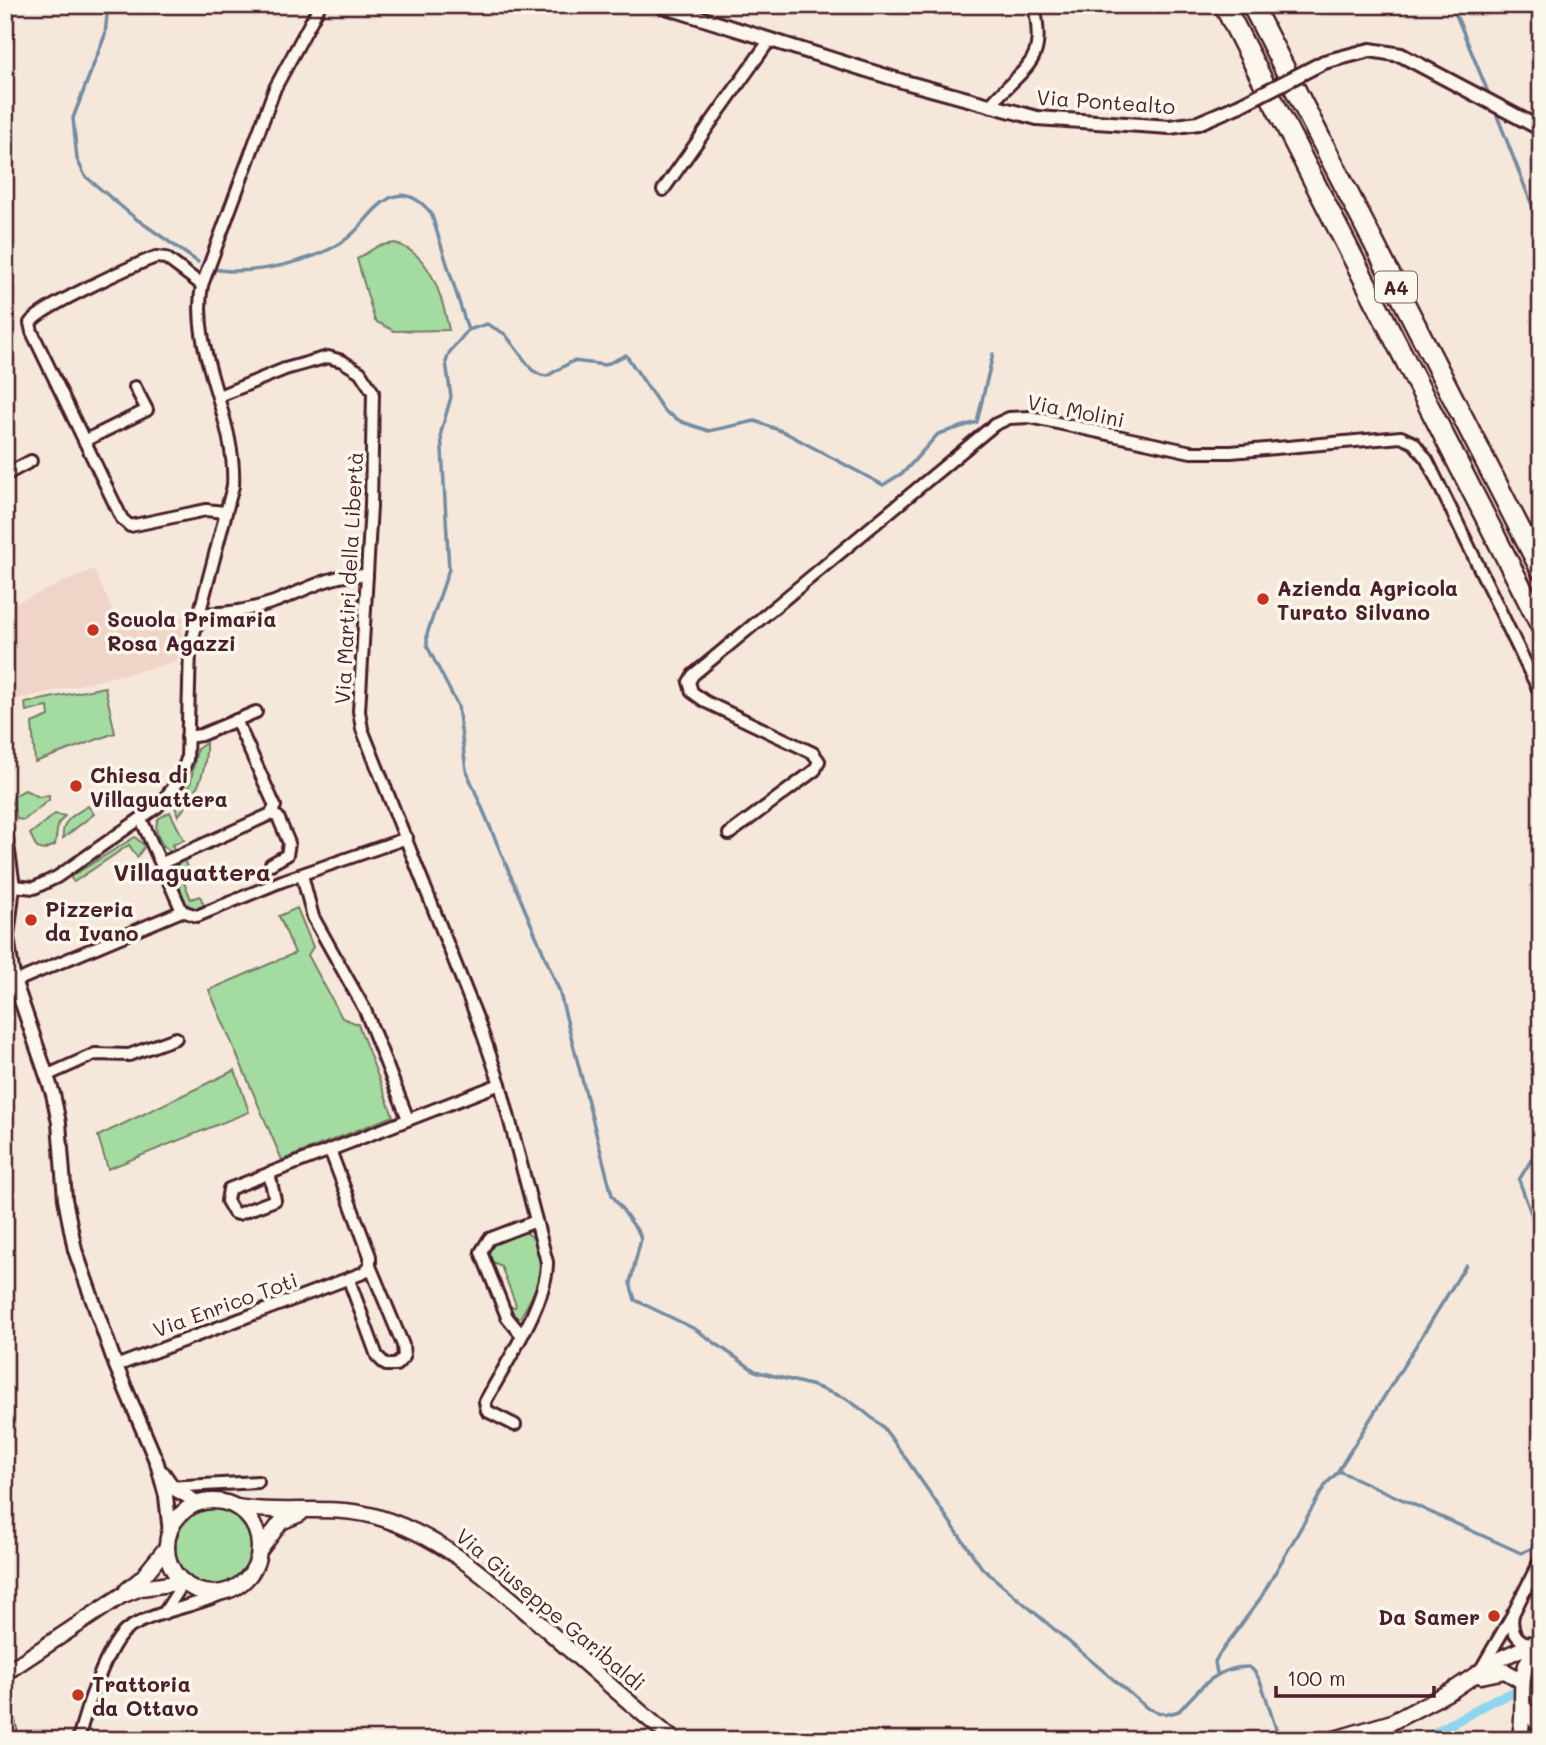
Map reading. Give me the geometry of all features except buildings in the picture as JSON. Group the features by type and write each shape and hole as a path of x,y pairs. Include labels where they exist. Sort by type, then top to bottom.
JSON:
{"highway":[{"name":"A4","path":"1224,5 1541,626"},
{"name":"A4","path":"1252,5 1541,570"}],"main road":[{"path":"11,1669 142,1578 168,1540 176,1520 199,1503 225,1502 237,1507 254,1526 259,1551 250,1575 230,1590 206,1592 184,1582 175,1572 168,1540"},
{"name":"Via Giuseppe Garibaldi","path":"237,1507 262,1512 311,1510 371,1516 421,1533 443,1545 518,1605 674,1740"},
{"name":"Via Giuseppe Garibaldi","path":"259,1551 281,1522 311,1510"},
{"path":"121,1595 184,1582"},
{"path":"1331,1740 1392,1722 1475,1677 1497,1661 1539,1642"},
{"path":"1519,1740 1524,1707 1520,1681 1526,1661 1539,1642"},
{"path":"1475,1677 1505,1671 1520,1681"},
{"path":"1524,1707 1541,1727"}],"street":[{"path":"13,887 34,888 57,877 141,819 170,795 187,759 190,649 233,486 234,465 203,337 198,305 202,285 275,88 320,5"},
{"name":"Via Pontealto","path":"659,5 769,41 1037,118 1170,127 1198,123 1240,106 1324,62 1370,50 1401,55 1541,129"},
{"path":"992,107 993,102 1034,57 1040,44 1034,5"},
{"path":"663,190 769,41"},
{"path":"202,285 166,258 156,257 34,316 30,323 122,519 130,526 206,510 224,512"},
{"name":"Via Martiri della Libertà","path":"219,396 285,369 328,357 342,361 360,372 373,392 375,406 359,710 362,729 407,838 500,1084 547,1262 547,1278 485,1402 487,1411 515,1425"},
{"path":"85,441 147,410 135,387"},
{"name":"Via Molini","path":"729,834 816,770 819,761 813,753 706,702 692,692 689,682 693,675 908,494 994,425 1009,418 1030,417 1191,452 1231,452 1401,437 1414,443 1427,460 1541,695"},
{"path":"5,475 31,461"},
{"path":"199,613 227,614 273,602 350,574 367,576"},
{"path":"187,737 256,712"},
{"path":"162,863 271,814 275,806 236,720"},
{"path":"271,814 278,817 289,843 288,855 271,864"},
{"path":"141,819 182,911"},
{"path":"5,831 13,887 7,937 14,982 48,1075 59,1123 65,1199 75,1250 116,1366 168,1487 168,1540"},
{"path":"14,982 182,911 197,916 407,838"},
{"path":"302,875 313,917 365,1010 408,1119"},
{"path":"48,1075 94,1054 129,1055 176,1038"},
{"path":"269,1173 275,1200 238,1214 234,1213 227,1201 229,1189 269,1173 330,1150 408,1119 500,1084"},
{"path":"330,1150 370,1256 370,1266 403,1345 404,1357 396,1365 386,1364 377,1356 349,1280"},
{"path":"520,1333 507,1317 481,1252 489,1240 536,1221"},
{"name":"Via Enrico Toti","path":"116,1366 349,1280 370,1266"},
{"path":"168,1487 258,1482"},
{"path":"168,1487 199,1503"},
{"path":"1475,1677 1513,1614 1541,1558"},
{"path":"164,1613 184,1582"},
{"path":"156,1586 164,1590 169,1598 164,1613"},
{"path":"78,1740 114,1644 126,1629 164,1613 214,1599 230,1590"},
{"path":"1513,1614 1512,1626 1515,1634 1526,1643 1539,1642"}],"shaded area":[{"name":"Scuola Primaria Rosa Agazzi","path":"94,569 118,623 184,616 177,662 10,701 8,694 12,692 5,664 5,608"}],"green space":[{"path":"395,243 418,256 426,266 438,290 449,330 394,331 375,321 357,259 378,246"},
{"path":"105,687 115,733 35,762 32,723 49,716 48,707 26,711 25,703"},
{"path":"206,743 205,764 200,782 178,816 175,807 190,785 197,749"},
{"path":"25,790 39,797 49,795 49,800 24,820 17,819 12,803 14,796"},
{"path":"88,806 94,814 63,838 66,822"},
{"path":"170,812 184,840 172,845 175,850 170,851 160,841 156,828 158,819"},
{"path":"55,814 65,816 58,824 55,845 43,850 37,848 30,834"},
{"path":"135,837 145,846 137,857 129,845 74,882 70,877"},
{"path":"184,860 187,867 179,871 191,899 200,896 204,905 197,909 186,904 174,873 173,868"},
{"path":"297,908 313,947 308,955 342,1018 358,1024 393,1116 282,1160 209,990 295,953 279,916"},
{"path":"235,1070 249,1112 108,1169 98,1136"},
{"path":"523,1232 534,1240 540,1267 534,1293 520,1318 516,1318 508,1306 516,1305 501,1266 491,1261 488,1256 491,1246"},
{"path":"213,1508 228,1511 241,1519 249,1532 252,1547 249,1562 241,1575 228,1583 213,1586 198,1583 185,1575 177,1562 174,1547 177,1532 185,1519 198,1511"}],"waterway":[{"path":"108,5 105,35 73,118 77,159 85,176 135,218 198,262"},
{"path":"1452,5 1490,97"},
{"path":"1494,108 1541,228"},
{"path":"214,269 247,271 286,264 323,252 351,235 379,206 396,196 413,198 431,213 468,330 449,353 446,362 451,397 441,432 449,569 427,634 427,646 458,706 466,770 559,990 612,1195 641,1239 630,1283 635,1300 695,1329 755,1371 814,1386 845,1398 861,1409 883,1427 982,1568 1147,1708 1163,1713 1179,1711 1210,1680 1227,1670 1249,1667 1263,1688 1281,1740"},
{"path":"468,330 487,324 505,334 532,370 547,376 573,361 605,365 626,355 664,411 682,422 709,431 755,421 784,432 883,485 904,472 938,434 977,422 993,354"},
{"path":"1541,1144 1519,1180 1541,1241"},
{"path":"1338,1471 1466,1265"},
{"path":"1217,1673 1215,1662 1218,1656 1260,1599 1326,1484 1339,1471 1521,1553 1532,1548 1541,1528"},
{"path":"1422,1740 1494,1700 1541,1682"}],"railway":[{"path":"5,1683 17,1740"}],"place":[{"name":"Azienda Agricola Turato Silvano","path":"1263,599"},
{"name":"Scuola Primaria Rosa Agazzi","path":"93,630"},
{"name":"Chiesa di Villaguattera","path":"76,786"},
{"name":"Pizzeria da Ivano","path":"31,920"},
{"name":"Da Samer","path":"1494,1616"},
{"name":"Trattoria da Ottavo","path":"78,1695"}],"district":[{"name":"Villaguattera","path":"192,871"}]}
